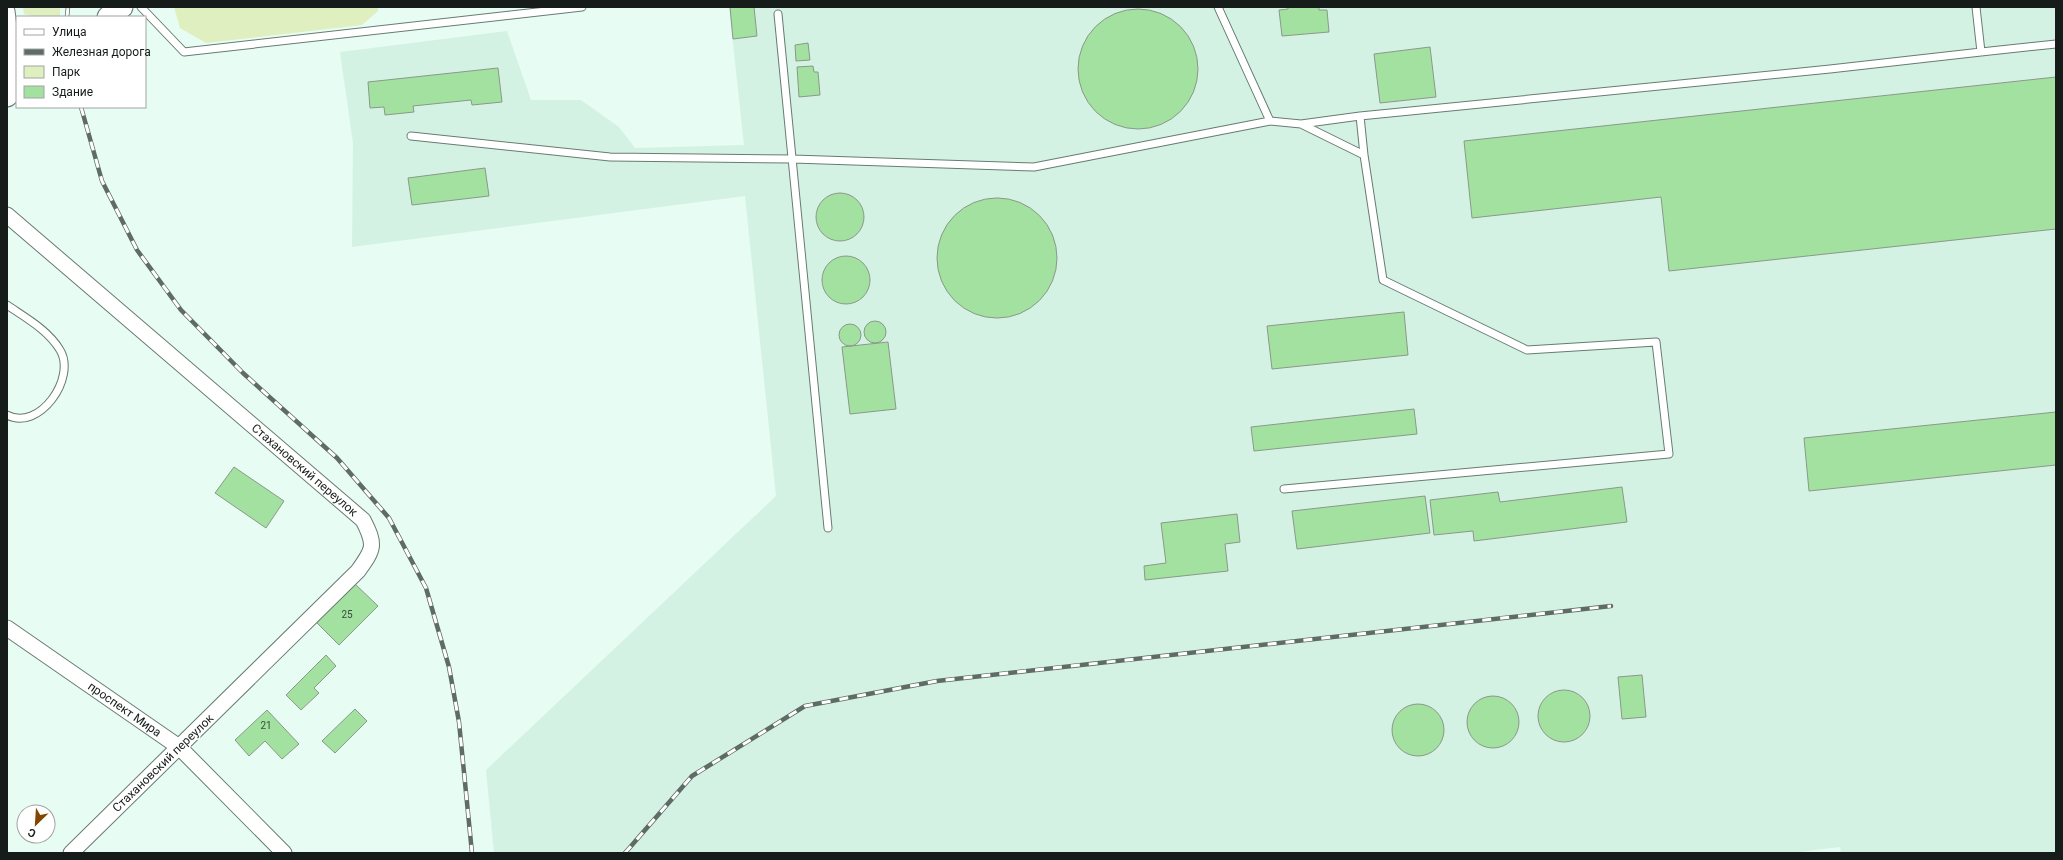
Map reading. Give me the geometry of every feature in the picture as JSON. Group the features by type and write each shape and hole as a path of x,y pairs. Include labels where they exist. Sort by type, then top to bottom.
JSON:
{"main road":[{"path":"109,16 122,7"}],"street":[{"path":"7,11 13,89"},
{"name":"Стахановский переулок","path":"7,215 363,520 372,538 370,555 358,571 72,853"},
{"name":"проспект Мира","path":"7,628 180,747 284,853"}],"lane":[{"path":"141,7 184,52 582,7"},
{"path":"1218,7 1270,121"},
{"path":"1976,7 1981,52"},
{"path":"778,14 828,528"},
{"path":"411,136 610,157 793,159 1034,167 1270,121 1300,124 1360,116 1822,70 2056,44"},
{"path":"1284,489 1669,454 1656,342 1527,350 1383,280 1364,155 1360,116"},
{"path":"1300,124 1364,155"},
{"path":"7,305 41,328 61,351 65,370 57,392 41,411 28,418 11,417 7,415"}],"shaded area":[{"path":"729,7 2056,7 2056,853 1841,853 1840,847 1791,853 494,853 486,770 776,496 745,196 352,247 353,143 340,52 507,31 531,100 581,100 619,127 635,148 744,145"}],"green space":[{"path":"23,7 60,7 60,16 32,16 24,14"},
{"path":"174,7 378,7 378,11 362,25 206,43 180,28"}],"building":[{"path":"730,7 754,7 757,36 733,39"},
{"path":"1288,7 1319,7 1319,10 1327,10 1329,32 1282,36 1279,10 1288,9"},
{"path":"1138,9 1150,10 1161,14 1171,19 1180,27 1188,36 1193,46 1197,57 1197,81 1193,92 1188,102 1180,111 1171,119 1161,124 1150,128 1138,129 1126,128 1115,124 1105,119 1096,111 1088,102 1083,92 1079,81 1078,69 1079,57 1083,46 1088,36 1096,27 1105,19 1115,14 1126,10"},
{"path":"808,43 810,60 796,61 795,45"},
{"path":"1430,47 1436,97 1380,103 1374,54"},
{"path":"813,66 814,72 818,72 820,95 799,97 797,67"},
{"path":"498,68 502,102 472,105 471,100 413,106 414,112 385,115 384,107 370,108 368,82"},
{"path":"2056,77 2056,229 1669,271 1661,197 1472,218 1464,141"},
{"path":"485,168 489,196 412,205 408,178"},
{"path":"840,193 849,195 857,200 862,208 864,217 862,226 857,234 849,239 840,241 831,239 823,234 818,226 816,217 818,208 823,200 831,195"},
{"path":"997,198 1020,203 1030,208 1039,216 1047,225 1052,235 1057,258 1052,281 1047,291 1039,300 1030,308 1020,313 997,318 974,313 964,308 955,300 947,291 942,281 937,258 942,235 947,225 955,216 964,208 974,203"},
{"path":"846,256 855,258 863,263 868,271 870,280 868,289 863,297 855,302 846,304 837,302 829,297 824,289 822,280 824,271 829,263 837,258"},
{"path":"1404,312 1408,355 1272,369 1267,326"},
{"path":"875,321 883,324 886,332 883,340 875,343 867,340 864,332 867,324"},
{"path":"850,324 858,327 861,335 858,343 850,346 842,343 839,335 842,327"},
{"path":"888,342 896,409 850,414 842,347"},
{"path":"1414,409 1417,434 1254,451 1251,427"},
{"path":"2056,412 2056,465 1809,491 1804,438"},
{"path":"234,467 284,501 266,528 215,493"},
{"path":"1622,487 1627,522 1474,541 1473,531 1434,535 1430,500 1498,492 1500,502"},
{"path":"1425,496 1430,533 1297,549 1292,511"},
{"path":"1237,514 1240,542 1225,544 1228,571 1145,580 1144,566 1166,563 1161,523"},
{"path":"354,583 378,606 339,645 315,621"},
{"path":"326,655 336,666 314,688 319,693 301,710 286,695"},
{"path":"1642,675 1646,717 1622,719 1618,677"},
{"path":"1559,690 1569,690 1579,694 1586,701 1590,711 1590,721 1586,731 1579,738 1569,742 1559,742 1549,738 1542,731 1538,721 1538,711 1542,701 1549,694"},
{"path":"1488,696 1498,696 1508,700 1515,707 1519,717 1519,727 1515,737 1508,744 1498,748 1488,748 1478,744 1471,737 1467,727 1467,717 1471,707 1478,700"},
{"path":"1413,704 1423,704 1433,708 1440,715 1444,725 1444,735 1440,745 1433,752 1423,756 1413,756 1403,752 1396,745 1392,735 1392,725 1396,715 1403,708"},
{"path":"355,709 367,721 335,753 322,741"},
{"path":"267,710 299,744 282,759 265,741 249,756 235,740"}],"railway":[{"path":"67,16 68,7"},
{"path":"81,108 102,181 137,250 181,310 243,373 337,458 389,518 426,588 449,667 459,722 472,853"},
{"path":"625,853 692,776 805,706 937,681 1611,606"}]}
